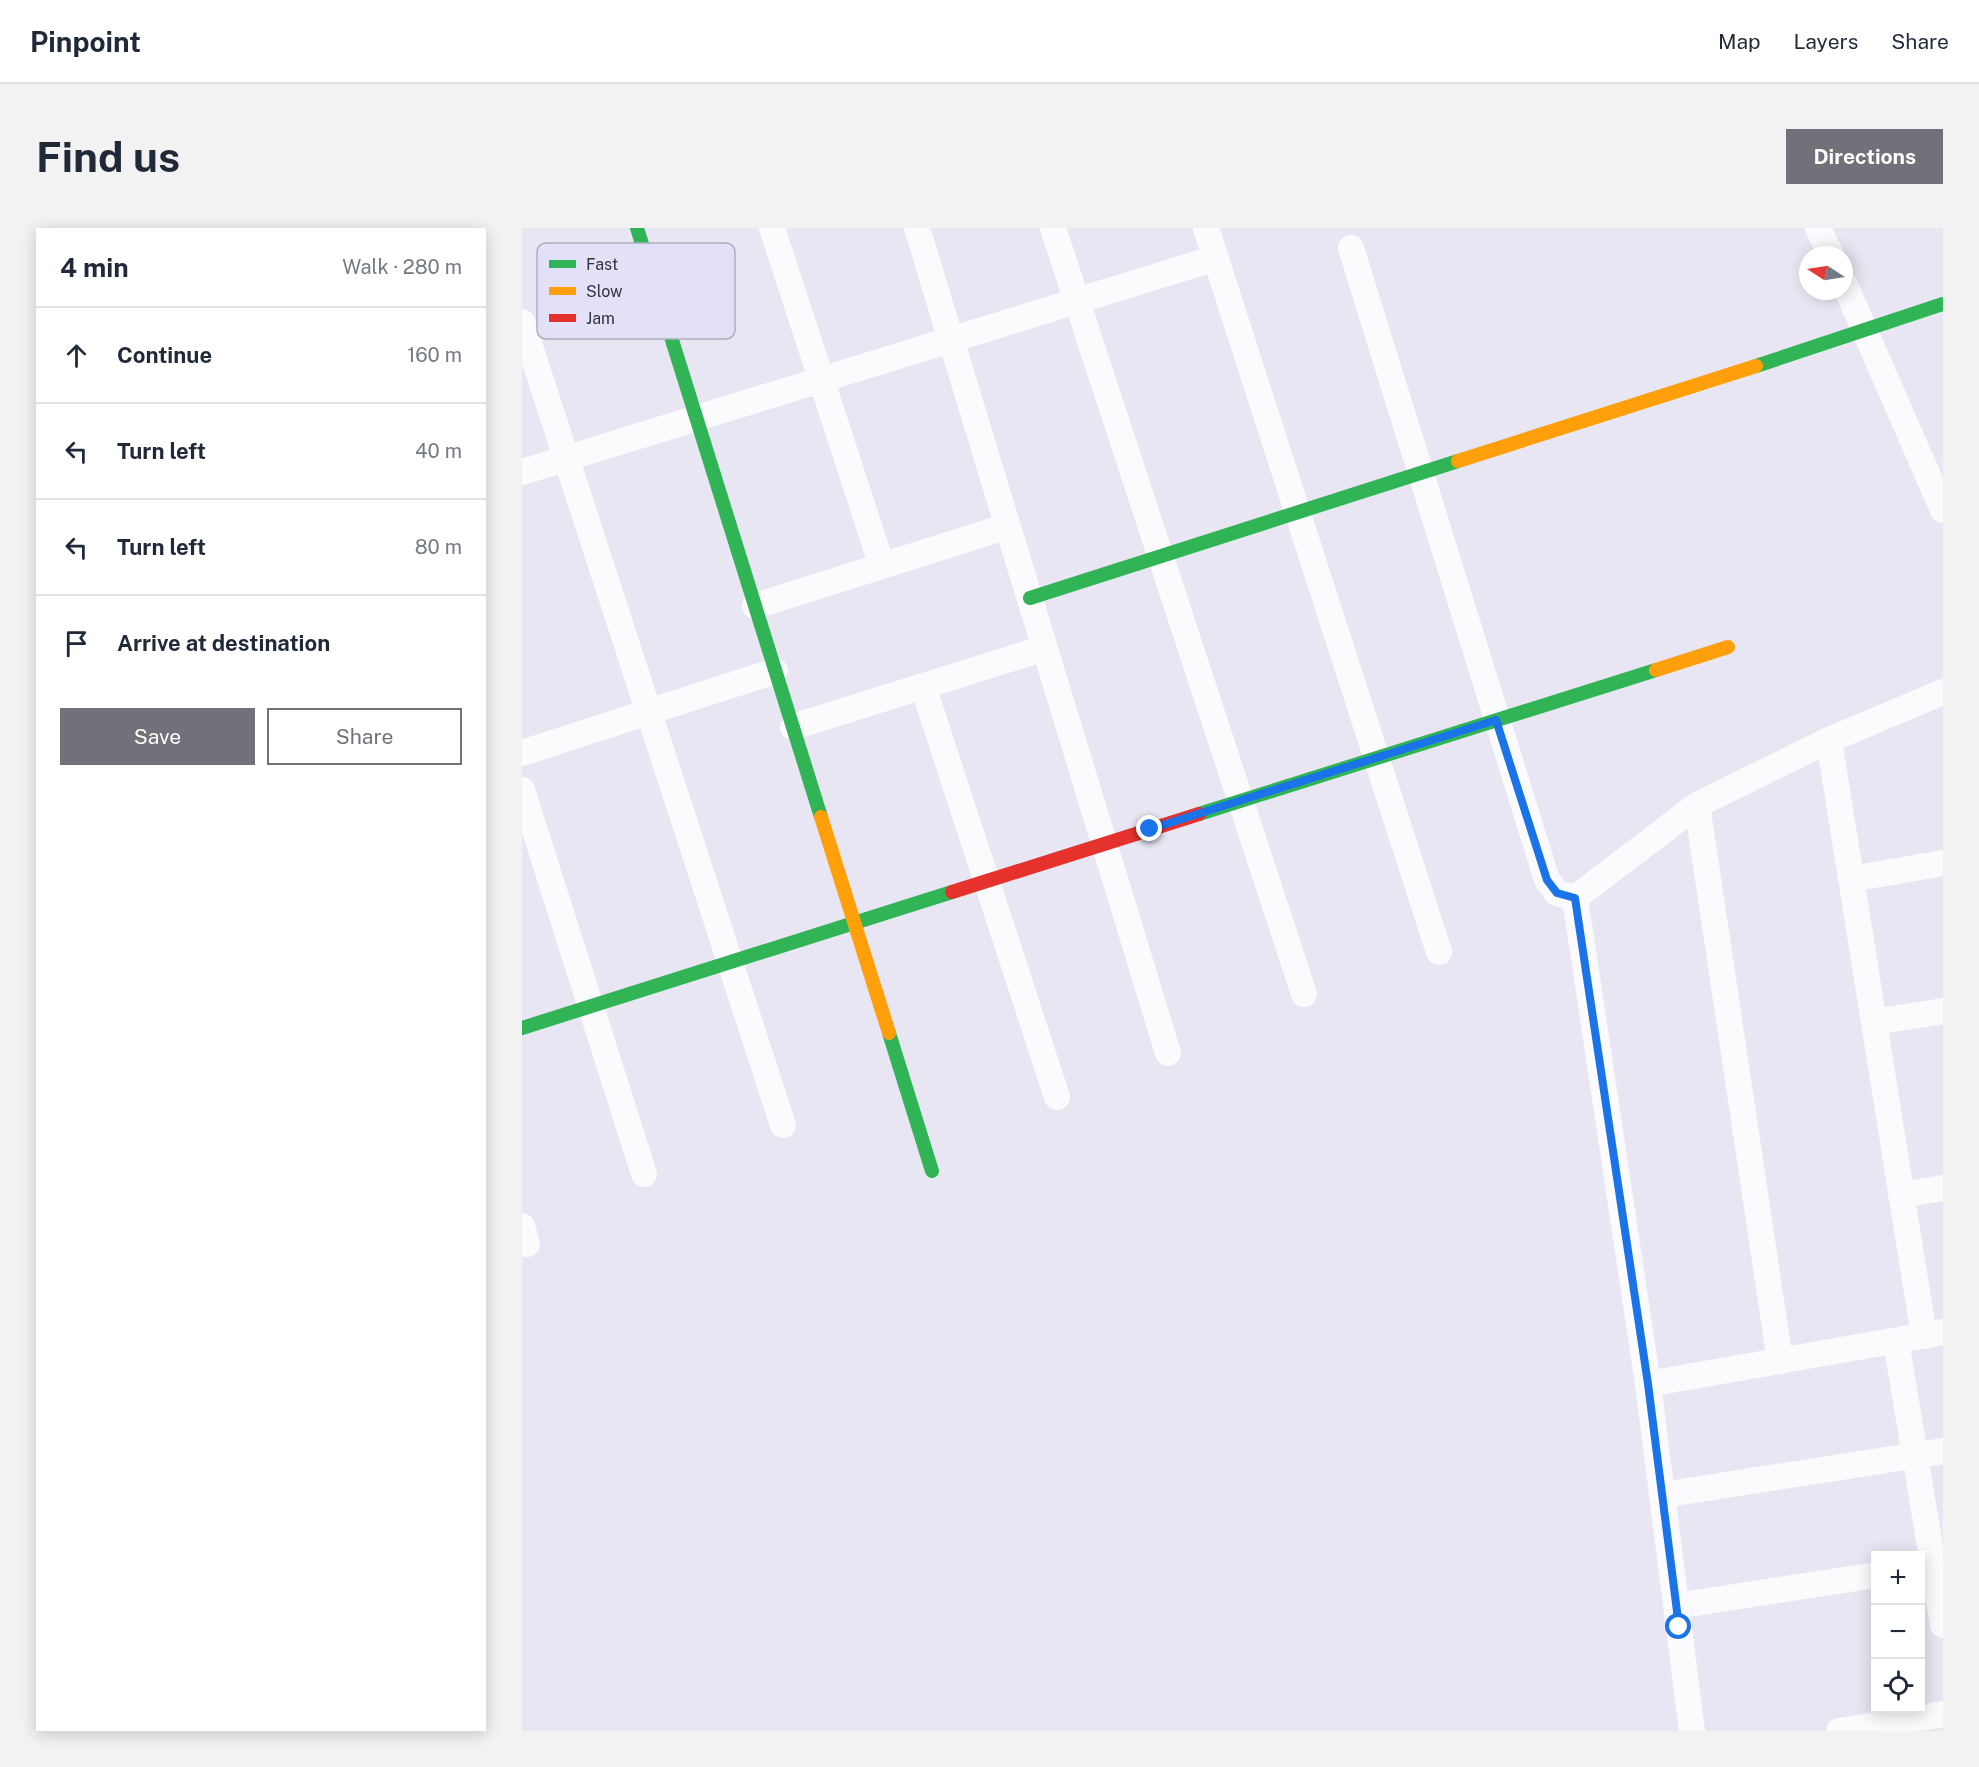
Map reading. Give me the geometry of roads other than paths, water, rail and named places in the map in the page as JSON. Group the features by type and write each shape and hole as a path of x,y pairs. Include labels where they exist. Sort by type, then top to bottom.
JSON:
{"street":[{"path":"637,228 642,243"},
{"path":"772,228 882,566"},
{"path":"917,228 1168,1053"},
{"path":"1053,228 1304,994"},
{"path":"1206,228 1439,952"},
{"path":"1818,228 1827,246"},
{"path":"1351,248 1547,880 1557,893 1575,898"},
{"path":"522,472 1216,258"},
{"path":"1852,300 1943,510"},
{"path":"1030,598 1867,331 1943,304"},
{"path":"522,322 783,1125"},
{"path":"671,339 932,1171"},
{"path":"755,606 1008,526"},
{"path":"522,1028 1728,646"},
{"path":"793,726 1045,648"},
{"path":"522,753 776,671"},
{"path":"923,686 1057,1097"},
{"path":"1575,898 1697,805 1829,740 1943,692"},
{"path":"1648,1384 1934,1334 1901,1195 1829,740"},
{"path":"522,790 644,1174"},
{"path":"1697,805 1780,1361"},
{"path":"1851,879 1943,863"},
{"path":"1575,898 1648,1384 1692,1731"},
{"path":"1874,1022 1943,1011"},
{"path":"1901,1195 1943,1188"},
{"path":"1896,1341 1915,1455 1927,1567 1943,1625"},
{"path":"1662,1495 1943,1451"},
{"path":"1676,1606 1871,1576"},
{"path":"1839,1731 1943,1714"}]}
